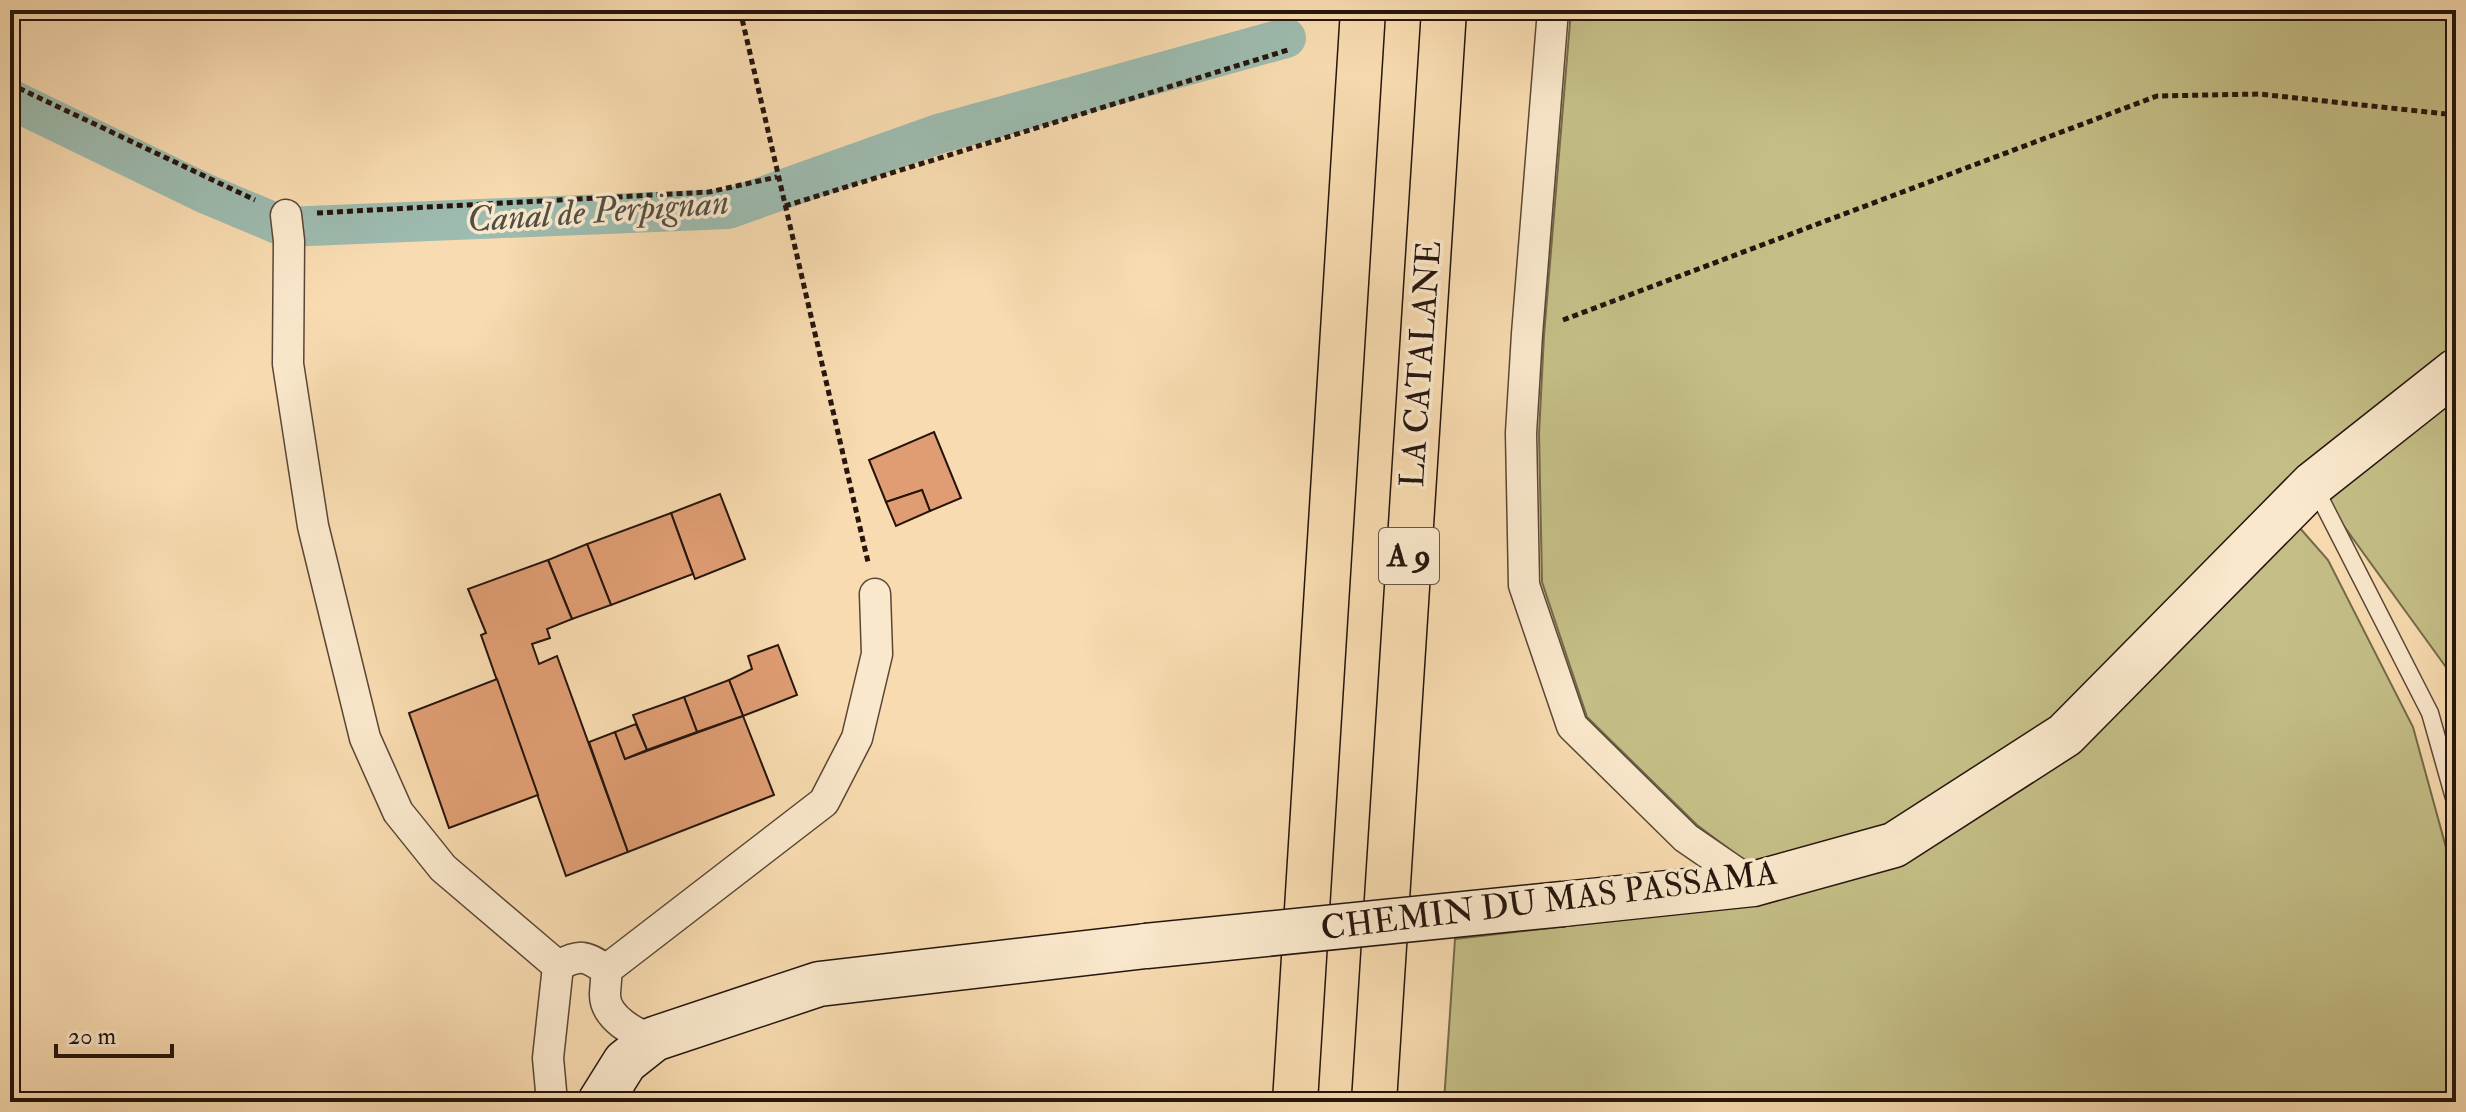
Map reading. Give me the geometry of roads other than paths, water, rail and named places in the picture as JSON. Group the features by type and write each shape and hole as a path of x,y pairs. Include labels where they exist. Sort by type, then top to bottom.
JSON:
{"highway":[{"name":"A 9","path":"1295,1102 1363,10"},
{"name":"LA CATALANE","path":"1374,1102 1444,10"}],"street":[{"path":"1553,10 1521,433 1524,585 1572,726 1686,838 1753,884"},
{"path":"288,228 288,364 313,526 365,738 398,812 443,868 558,966"},
{"name":"CHEMIN DU MAS PASSAMA","path":"600,1102 625,1062 654,1039 819,984 1146,946 1753,884 1894,845 2065,735 2313,484 2456,371"},
{"path":"654,1039 638,1036 614,1016 604,997 606,970 824,802 857,738 877,654 875,594"},
{"path":"558,966 575,956 592,959 606,970"},
{"path":"552,1102 548,1058 558,966"}],"lane":[{"path":"2313,484 2430,713 2456,805"}],"waterway":[{"name":"Canal de Perpignan","path":"10,99 204,193 285,227 728,209 938,134 1286,38"}]}
